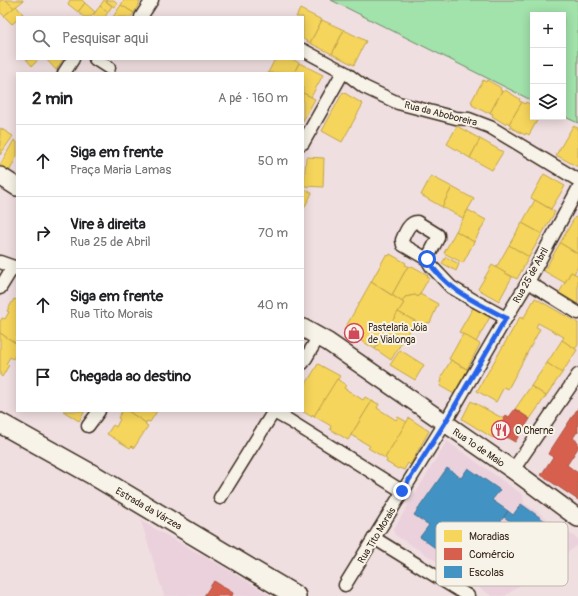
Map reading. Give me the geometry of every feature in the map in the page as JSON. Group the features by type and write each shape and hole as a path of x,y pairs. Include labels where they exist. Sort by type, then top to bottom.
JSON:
{"main road":[{"name":"Estrada da Várzea","path":"0,423 101,480 296,596"}],"street":[{"path":"142,16 152,0"},
{"name":"Rua da Aboboreira","path":"304,51 343,72 364,86 398,103 456,118 469,119 490,127 578,180"},
{"path":"65,72 73,60"},
{"path":"97,60 110,67"},
{"path":"304,141 343,72"},
{"path":"0,176 16,186"},
{"name":"Rua 25 de Abril","path":"445,423 528,282 578,189"},
{"path":"427,259 431,266 451,287 506,318"},
{"path":"0,262 15,268 0,288"},
{"path":"528,282 578,313"},
{"name":"Rua 1º de Maio","path":"304,328 319,336 513,470 578,518"},
{"path":"304,361 319,336"},
{"path":"513,470 578,376"},
{"path":"88,426 98,412"},
{"path":"220,498 272,412"},
{"path":"275,412 402,491"},
{"name":"Rua Tito Morais","path":"345,585 445,423"},
{"path":"374,538 436,576"},
{"path":"452,586 468,596"}],"shaded area":[{"path":"447,441 523,495 524,503 552,522 436,522 436,561 395,535 393,530"},
{"path":"141,521 223,567 271,596 164,596"},
{"path":"568,532 578,539 578,545 568,552"},
{"path":"476,586 519,586 505,596 492,596"}],"green space":[{"path":"331,0 578,0 578,123 566,117 566,12 530,12 530,100"}],"building: Moradias":[{"path":"0,0 6,0 14,8 4,16 0,12"},
{"path":"6,0 23,0 23,1 14,8"},
{"path":"70,0 82,0 85,3 78,12 68,4"},
{"path":"104,0 112,6 108,12 100,6"},
{"path":"114,0 117,3 114,7 106,1"},
{"path":"124,0 137,0 140,2 134,13 121,5"},
{"path":"85,3 95,12 92,16 83,16 78,12"},
{"path":"121,5 134,13 132,16 114,16"},
{"path":"16,6 23,14 21,16 16,16 16,21 12,24 4,16"},
{"path":"100,6 108,12 106,16 93,15"},
{"path":"300,9 322,20 310,43 304,40 304,16 296,16"},
{"path":"322,20 344,30 332,54 310,43"},
{"path":"344,30 366,41 354,65 332,54"},
{"path":"27,60 38,60 32,66"},
{"path":"47,60 62,60 56,70"},
{"path":"274,60 294,60 299,63 294,72 268,72"},
{"path":"299,63 323,75 311,97 304,94 304,72 294,72"},
{"path":"483,80 486,82 487,80 501,88 500,90 502,91 490,113 488,111 487,113 472,105 473,103 471,102"},
{"path":"505,90 520,99 519,101 522,102 509,124 507,122 505,124 492,116 493,114 490,113 502,91 504,92"},
{"path":"343,92 363,104 342,142 322,131"},
{"path":"304,94 315,99 304,119"},
{"path":"522,102 530,104 530,120 537,120 529,135 526,133 525,135 510,127 511,125 509,124"},
{"path":"457,126 480,139 470,158 447,144"},
{"path":"573,126 578,128 578,167 556,155"},
{"path":"0,128 13,136 0,155"},
{"path":"480,139 503,152 492,170 470,158"},
{"path":"14,140 16,141 16,158 8,174 0,168 0,165"},
{"path":"306,157 324,158 323,187 304,186"},
{"path":"544,174 565,186 551,209 531,198"},
{"path":"431,176 452,187 442,207 421,195"},
{"path":"452,187 474,199 463,218 442,207"},
{"path":"304,189 312,193 304,208"},
{"path":"535,200 555,212 542,234 522,223"},
{"path":"468,210 486,220 474,242 456,231"},
{"path":"575,217 578,219 578,254 560,243"},
{"path":"522,223 542,234 529,257 509,245"},
{"path":"456,231 474,242 463,263 444,253"},
{"path":"560,243 578,254 578,266 574,274 571,272 565,283 544,271"},
{"path":"509,245 529,257 517,279 496,268"},
{"path":"390,254 406,263 405,265 408,266 392,295 371,282 386,255 389,256"},
{"path":"446,257 459,264 456,271 442,263"},
{"path":"492,265 512,277 499,301 478,289"},
{"path":"408,266 412,266 428,275 427,276 429,278 418,297 415,295 405,297 402,302 392,295"},
{"path":"571,272 577,275 578,273 578,304 559,293"},
{"path":"371,282 404,303 375,349 344,330"},
{"path":"420,294 438,304 430,323 428,322 426,327 398,312 404,303 402,302 405,297 415,295 418,297"},
{"path":"535,298 578,323 578,345 575,349 562,340 564,337 538,323 536,327 540,329 508,389 504,387 496,402 477,391 520,317 523,319"},
{"path":"14,299 16,300 16,343 0,333 0,322 2,318 5,319 9,312 7,311"},
{"path":"475,306 490,317 476,342 459,332"},
{"path":"398,312 415,321 391,360 375,349"},
{"path":"0,333 16,343 16,354 13,359 10,357 6,364 9,365 2,377 0,375"},
{"path":"463,334 480,344 467,369 449,359"},
{"path":"562,340 577,350 562,373 547,363"},
{"path":"400,350 424,365 415,380 390,365"},
{"path":"451,360 468,370 454,394 440,386 442,379 441,377"},
{"path":"547,363 562,373 546,396 531,386"},
{"path":"318,364 340,376 314,416 312,414 312,417 304,412 304,387"},
{"path":"337,379 346,385 344,388 363,400 365,397 372,401 348,440 330,429 331,426 314,416"},
{"path":"531,386 546,396 530,419 515,409"},
{"path":"372,401 379,404 377,408 396,420 398,417 407,422 385,458 368,448 370,446 351,435"},
{"path":"471,401 504,419 493,438 462,419"},
{"path":"65,412 84,412 79,421"},
{"path":"121,412 130,412 148,426 134,448 132,446 130,448 107,434 113,425 116,427 120,419 118,418"},
{"path":"130,412 156,412 150,422 147,421 146,423"},
{"path":"409,418 429,431 410,465 408,463 404,470 398,469 386,462 387,460 385,458"}],"building: Comércio":[{"path":"578,408 578,433 577,432 573,438 578,442 578,448 567,465 578,473 578,500 541,475 553,457 548,454"},
{"path":"515,409 530,419 515,442 497,432 506,415 509,417"},
{"path":"214,581 233,593 232,596 204,596"}],"building: Escolas":[{"path":"447,468 461,478 468,468 500,490 492,500 508,511 500,522 436,522 436,548 420,537 429,525 414,515"},
{"path":"521,504 546,522 511,522 504,517 508,511 513,515"}],"place":[{"name":"Pastelaria Jóia de Vialonga","path":"354,333"},
{"name":"O Cherne","path":"501,430"}],"route":[{"path":"402,491 445,423 506,318 451,287 431,266 427,259"}]}
